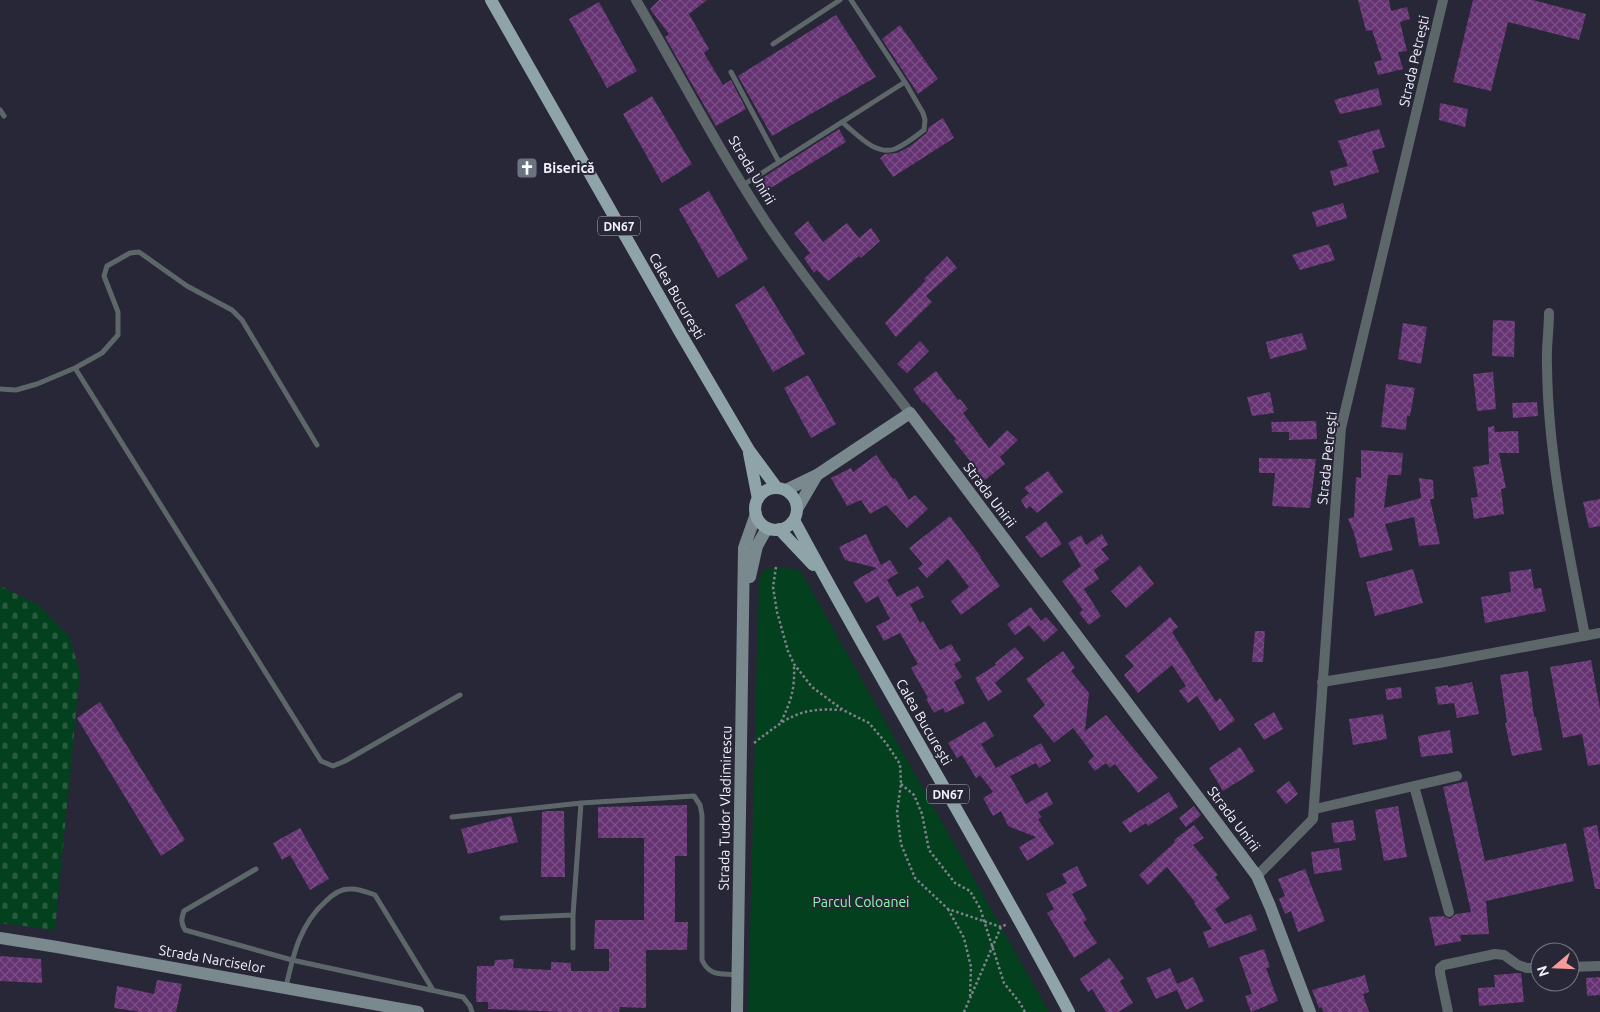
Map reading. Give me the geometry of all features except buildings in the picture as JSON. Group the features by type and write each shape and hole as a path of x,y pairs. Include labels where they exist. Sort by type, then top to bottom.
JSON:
{"main road":[{"name":"Calea București","path":"491,0 749,450 781,489 794,498 796,515 825,578 1018,917 1069,1012"},
{"path":"758,499 762,493 769,489 781,489 817,475 910,413"},
{"name":"Strada Unirii","path":"910,413 1257,876 1310,1012"},
{"name":"Calea București","path":"749,450 758,499 755,506 758,520 773,529 825,578"},
{"path":"773,529 785,528 796,515 817,475"},
{"name":"Strada Tudor Vladimirescu","path":"738,1012 744,548 756,514"},
{"name":"Strada Tudor Vladimirescu","path":"744,604 755,554 773,529"},
{"name":"Strada Narciselor","path":"0,938 418,1012"}],"street":[{"name":"Strada Unirii","path":"636,0 742,185 794,262 910,413"},
{"name":"Strada Petrești","path":"1257,876 1313,819 1342,428 1443,0"},
{"path":"1550,312 1547,365 1551,429 1558,491 1585,636"},
{"path":"1322,682 1439,663 1600,633"},
{"path":"1315,809 1457,776"},
{"path":"1414,786 1450,912"},
{"path":"1448,1012 1440,973 1440,968 1444,965 1495,954 1504,955 1518,965 1530,968"},
{"path":"1580,967 1600,966"}],"lane":[{"path":"773,44 840,0"},
{"path":"842,122 876,149 884,151 896,149 924,130 925,120 905,82 851,0"},
{"path":"731,72 779,162"},
{"path":"742,185 905,82"},
{"path":"0,110 4,116"},
{"path":"0,389 16,390 37,384 102,354 118,335 118,312 104,276 107,266 130,253 139,252 187,286 232,310 242,320 317,445"},
{"path":"75,368 321,761 333,766 345,761 460,695"},
{"path":"452,816 581,803 694,796 700,805 702,815 702,960 710,972 738,975"},
{"path":"572,948 581,803"},
{"path":"256,869 184,911 181,918 184,930 189,933 292,960 463,997 472,1012"},
{"path":"286,988 292,960 303,929 311,915 335,893 348,889 360,889 375,895 433,990"},
{"path":"502,918 573,915"}],"path":[{"path":"776,567 773,588 777,612 788,651 794,664 812,687 843,710 869,723 900,764 901,784 898,812 901,844 915,878 948,909 964,938 971,967 970,996"},
{"path":"780,723 791,701 795,685 794,664"},
{"path":"740,754 780,723 799,713 820,709 843,710"},
{"path":"901,784 914,796 922,814 929,850 955,883 970,891 980,908 1004,983 1025,1012"},
{"path":"948,909 1001,927"},
{"path":"964,1012 1001,927 1018,917"}],"green space":[{"name":"Parcul Coloanei","path":"776,567 800,570 1049,1012 748,1012 759,581 763,571"},
{"path":"0,586 39,605 69,636 80,672 55,930 0,923"}],"place":[{"name":"Biserică","path":"527,168"}]}
